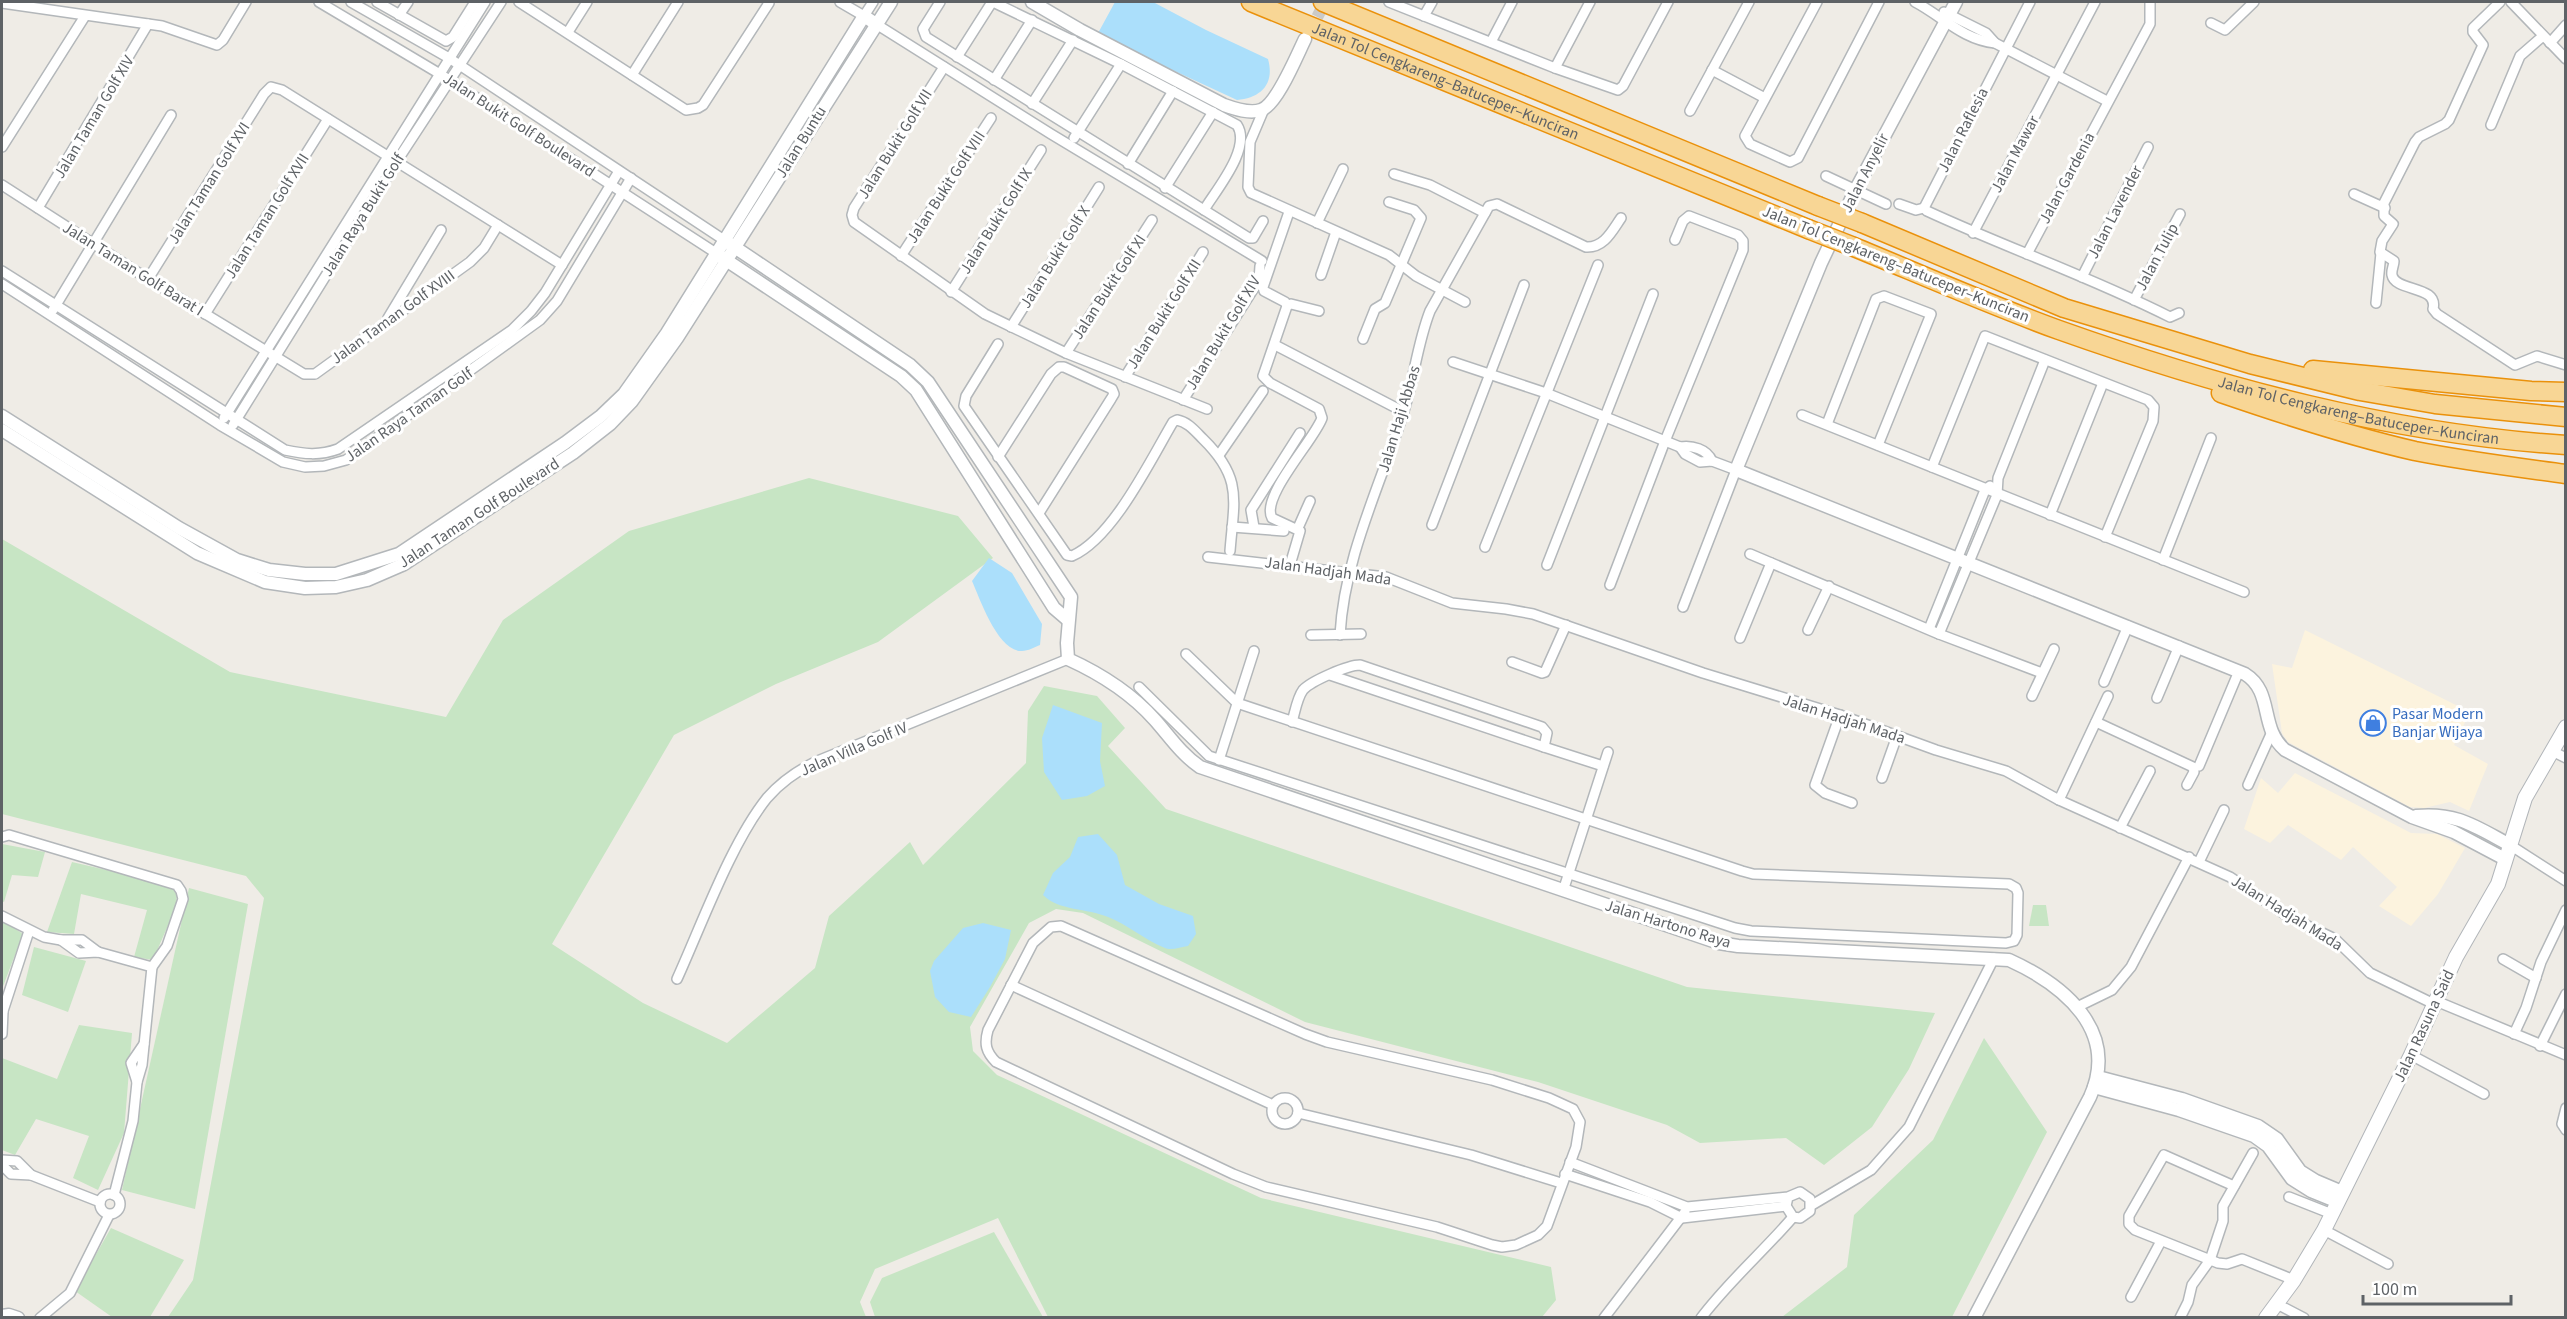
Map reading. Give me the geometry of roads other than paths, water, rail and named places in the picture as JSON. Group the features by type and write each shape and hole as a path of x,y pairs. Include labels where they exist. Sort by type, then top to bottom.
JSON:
{"highway":[{"name":"Jalan Tol Cengkareng–Batuceper–Kunciran","path":"1251,2 1808,229 2056,328 2125,353 2251,390 2430,431 2565,445"},
{"name":"Jalan Tol Cengkareng–Batuceper–Kunciran","path":"1323,2 2064,308 2250,364 2360,391 2435,405 2565,417"},
{"path":"2125,353 2183,380 2315,425 2413,450 2565,474"},
{"path":"2250,364 2519,390 2565,392"}],"main road":[{"name":"Jalan Rasuna Said","path":"2266,1317 2294,1280 2324,1230 2463,944 2498,884 2525,798 2565,727"}],"street":[{"path":"2,5 148,24 179,30 217,45 224,40 246,2"},
{"name":"Jalan Bukit Golf Boulevard","path":"319,2 440,74 611,184 621,195 721,257"},
{"name":"Jalan Bukit Golf Boulevard","path":"351,2 449,58 729,244"},
{"path":"377,2 446,41 453,37 475,2"},
{"path":"399,15 408,2"},
{"name":"Jalan Raya Bukit Golf","path":"220,425 485,2"},
{"name":"Jalan Raya Bukit Golf","path":"230,430 397,161 501,2"},
{"path":"519,2 686,110 703,105 769,3"},
{"path":"568,32 587,2"},
{"path":"632,75 678,2"},
{"path":"840,2 1069,145 1121,64"},
{"name":"Jalan Buntu","path":"721,257 873,2"},
{"name":"Jalan Buntu","path":"729,244 891,2"},
{"path":"940,2 923,33 957,57 1242,234 1253,238 1263,221"},
{"path":"957,57 993,2 1233,122 1242,137 1239,153 1204,210"},
{"path":"1032,2 1080,30 1224,105 1250,111 1264,109"},
{"path":"1389,2 1555,68 1620,90 1668,2"},
{"path":"1424,16 1432,2"},
{"path":"1491,42 1512,2"},
{"path":"1555,68 1590,2"},
{"path":"1690,111 1749,2"},
{"path":"1817,2 1763,97 1745,134 1746,141 1793,162 1798,158 1879,2"},
{"path":"1915,2 1948,18 1980,42 1995,43 2107,101"},
{"name":"Jalan Anyelir","path":"1736,470 1821,263 1856,189 1956,2"},
{"name":"Jalan Raflesia","path":"1925,209 2004,48 2030,2"},
{"name":"Jalan Mawar","path":"1974,233 2095,2"},
{"name":"Jalan Gardenia","path":"2027,254 2150,24 2150,2"},
{"path":"2211,23 2225,30 2254,2"},
{"path":"2376,303 2382,241 2393,224 2384,216 2384,202 2418,137 2445,124 2448,120 2483,45 2473,32 2473,28 2500,2"},
{"path":"2511,2 2565,59"},
{"path":"2,147 85,16"},
{"path":"994,80 1032,20"},
{"name":"Jalan Taman Golf XIV","path":"38,208 148,24"},
{"path":"2491,124 2520,56 2565,25"},
{"path":"1305,39 1278,92 1264,109 1250,142 1248,187 1254,195 1401,262 1416,276 1465,302"},
{"path":"1032,104 1072,40"},
{"name":"Jalan Bukit Golf VII","path":"901,256 854,222 852,215 854,208 944,67"},
{"path":"1712,70 1763,97"},
{"name":"Jalan Taman Golf XVI","path":"148,279 264,94 271,87 282,90 328,119"},
{"path":"1128,164 1173,91"},
{"path":"1165,188 1213,112"},
{"path":"50,314 171,115"},
{"name":"Jalan Bukit Golf VIII","path":"901,256 991,118"},
{"path":"328,119 498,225 577,267"},
{"name":"Jalan Taman Golf XVII","path":"205,314 328,119"},
{"name":"Jalan Bukit Golf XIV","path":"1069,145 1261,263 1259,280 1183,400"},
{"name":"Jalan Lavender","path":"2082,277 2148,147"},
{"name":"Jalan Bukit Golf IX","path":"951,292 1041,150"},
{"path":"1317,223 1343,170"},
{"name":"Jalan Raya Taman Golf","path":"2,271 285,450 305,454 323,454 338,449 512,330 531,311 564,262 619,171"},
{"path":"1394,174 1430,185 1485,213 1491,204 1497,204 1586,247 1603,243 1621,218"},
{"path":"1826,176 1886,204"},
{"name":"Jalan Raya Taman Golf","path":"2,284 220,425 283,462 305,467 324,466 346,460 540,320 557,301 631,178"},
{"name":"Jalan Taman Golf Barat I","path":"2,185 275,357"},
{"name":"Jalan Bukit Golf X","path":"1011,327 1099,187"},
{"path":"2354,194 2385,208"},
{"path":"1363,339 1375,309 1385,303 1421,218 1414,210 1389,202"},
{"path":"1899,204 1916,210 1925,209 1974,233 2082,277 2170,317 2179,313"},
{"path":"1289,212 1263,288 1287,305 1319,311"},
{"name":"Jalan Haji Abbas","path":"1340,634 1342,604 1348,572 1404,412 1425,325 1485,213"},
{"name":"Jalan Tulip","path":"2134,300 2180,214"},
{"path":"1610,585 1665,441 1741,257 1743,245 1738,235 1689,216 1683,221 1675,240"},
{"name":"Jalan Bukit Golf XI","path":"1066,353 1152,220"},
{"name":"Jalan Taman Golf XVIII","path":"275,357 304,374 315,374 470,262 484,248 498,225"},
{"path":"385,323 441,230"},
{"path":"1321,275 1336,232"},
{"path":"579,238 590,245"},
{"path":"729,244 920,372 1071,597 1068,621 1068,659"},
{"name":"Jalan Bukit Golf XII","path":"1125,377 1203,252"},
{"path":"2381,253 2394,261 2392,273 2395,280 2431,297 2434,303 2433,309 2437,314 2515,365 2537,356 2565,364"},
{"path":"901,256 951,292 1011,327 1066,353 1207,409"},
{"path":"721,257 916,390 1054,608 1068,621"},
{"name":"Jalan Taman Golf Boulevard","path":"2,430 176,533 237,560 269,570 305,574 336,574 399,554 565,443 601,416 636,379 721,257"},
{"path":"1485,547 1598,265"},
{"path":"1432,525 1492,374 1524,285"},
{"path":"1547,565 1653,294"},
{"path":"1827,424 1876,299 1884,296 1931,314 1878,445"},
{"path":"1287,305 1275,345 1264,371 1264,378 1319,410 1322,414 1320,424 1284,475 1270,510 1272,518 1298,528"},
{"path":"1932,467 1985,336 2148,400 2154,407 2153,421 2105,537"},
{"path":"998,344 963,403 998,457 1070,556 1082,550 1111,523 1175,420 1187,423 1219,455 1233,484 1230,551"},
{"path":"1275,345 1404,412"},
{"path":"1929,629 1997,495 1998,478 2045,360"},
{"path":"1453,362 1546,393 1680,447 1689,446 1703,451 1712,461 2240,671 2255,680 2260,688 2271,735 2285,750 2412,817 2469,838 2505,859"},
{"path":"998,457 1051,374 1059,367 1064,367 1112,388 1114,394 1039,513"},
{"path":"2050,515 2103,383"},
{"path":"1219,455 1263,391"},
{"name":"Jalan Taman Golf Boulevard","path":"2,416 176,533"},
{"path":"1802,416 1827,424 1997,495 2244,592"},
{"path":"1254,527 1251,510 1300,433"},
{"path":"2163,560 2211,438"},
{"path":"1683,607 1736,470"},
{"path":"974,483 989,474"},
{"path":"1939,634 1985,490 1998,478"},
{"path":"1234,500 1251,510"},
{"path":"1290,565 1300,532 1298,528 1310,501"},
{"path":"1232,527 1284,531"},
{"path":"1038,546 1054,535"},
{"path":"1750,554 1939,634 2042,673"},
{"name":"Jalan Hadjah Mada","path":"1208,556 1348,572 1395,580 1452,603 1517,610 1566,625 1702,674 1840,715 2006,771 2060,800 2230,877 2289,917 2335,939 2370,973 2435,1003 2565,1055"},
{"path":"1740,638 1771,563"},
{"path":"1808,630 1829,586"},
{"path":"1512,662 1542,673 1545,672 1566,625"},
{"path":"2104,682 2128,626"},
{"path":"1311,635 1361,634"},
{"path":"2157,699 2179,646"},
{"path":"2032,696 2054,649"},
{"path":"1219,760 1254,651"},
{"path":"1139,687 1203,753 1219,760 1742,930 2006,943 2014,940 2017,935 2018,892 2009,884 1753,874 1237,703 1186,654"},
{"name":"Jalan Hartono Raya","path":"1068,659 1093,671 1125,692 1154,719 1180,751 1200,767 1563,891 1730,945 1994,958 2009,960 2048,981 2077,1007 2097,1044 2100,1063 2096,1082 1974,1317"},
{"name":"Jalan Villa Golf IV","path":"677,979 733,856 757,813 768,797 782,784 815,762 1068,659"},
{"path":"1292,722 1305,689 1347,667 1360,665 1542,727 1547,733 1544,747"},
{"path":"2199,766 2240,671"},
{"path":"1330,675 1604,766"},
{"path":"2060,800 2108,696"},
{"path":"1840,715 1815,785 1825,793 1852,803"},
{"path":"2097,722 2193,767 2194,772 2187,785"},
{"path":"2248,785 2271,735"},
{"path":"1882,778 1898,736"},
{"path":"2552,751 2565,758"},
{"path":"1563,891 1608,752"},
{"path":"2120,828 2150,771"},
{"path":"2077,1007 2112,990 2131,967 2224,810"},
{"path":"2412,817 2447,815 2475,826 2510,845 2565,881"},
{"path":"2469,838 2475,826"},
{"path":"2,837 9,835 177,885 181,891 183,899 167,946 152,967 144,1044 131,1064 136,1082 129,1143 114,1195"},
{"path":"2514,1034 2541,962 2565,910"},
{"path":"2,916 29,932 61,940 79,953 99,952 152,967"},
{"path":"1061,926 1318,1039 1492,1080 1549,1098 1573,1109 1580,1122 1570,1162 1547,1226 1543,1231 1525,1243 1502,1247 1437,1227 1266,1187 996,1062 988,1054 985,1040 1033,943 1051,927 1061,926"},
{"path":"2,1034 2,1013 29,932"},
{"path":"1787,1202 1788,1213 1793,1217 1806,1216 1812,1205 1871,1170 1910,1127 1994,958"},
{"path":"2503,959 2536,978"},
{"path":"1011,985 1273,1105"},
{"path":"2540,1046 2565,994"},
{"path":"2410,1056 2484,1094"},
{"path":"2096,1082 2254,1136 2268,1146 2292,1179 2337,1203"},
{"path":"1280,1099 1289,1099 1296,1104 1298,1113 1290,1123 1278,1122 1272,1111 1273,1105 1280,1099"},
{"path":"2565,1108 2562,1124 2565,1130"},
{"path":"1298,1113 1563,1178 1650,1202 1682,1218 1787,1202 1800,1192 1806,1194 1812,1205"},
{"path":"2180,1317 2188,1302 2192,1286 2210,1260 2223,1221 2222,1209 2253,1153"},
{"path":"2234,1185 2164,1155 2145,1185 2128,1221 2135,1230 2210,1260 2227,1264 2242,1259 2294,1280"},
{"path":"2,1160 17,1161 32,1175"},
{"path":"1570,1162 1687,1207 1787,1202"},
{"path":"2,1166 11,1174 32,1175 100,1202"},
{"path":"40,1317 70,1293 109,1215 116,1213 120,1206 119,1199 114,1195 103,1197 100,1202 100,1208 109,1215"},
{"path":"2289,1197 2337,1203"},
{"path":"1604,1317 1682,1218 1687,1207"},
{"path":"1701,1317 1736,1276 1793,1217"},
{"path":"2324,1230 2388,1264"},
{"path":"2131,1298 2161,1241"},
{"path":"2277,1304 2304,1317"},
{"path":"2,1316 18,1317"}],"water":[{"path":"1115,2 1153,2 1268,59 1270,68 1268,82 1259,93 1237,100 1097,35"},
{"path":"989,558 1012,573 1042,624 1040,645 1024,651 1013,649 1005,643 991,623 972,581"},
{"path":"1053,705 1102,723 1100,761 1105,786 1087,796 1062,800 1044,772 1042,738"},
{"path":"1098,834 1117,855 1125,885 1159,904 1193,916 1196,934 1188,946 1167,949 1108,917 1065,907 1043,895 1053,873 1070,857 1078,837"},
{"path":"983,923 1011,930 1005,959 971,1017 949,1012 935,997 930,971 934,961 963,928"}],"tunnel":[{"path":"1309,33 1325,2"}],"place":[{"name":"Pasar Modern Banjar Wijaya","path":"2373,723"}]}
